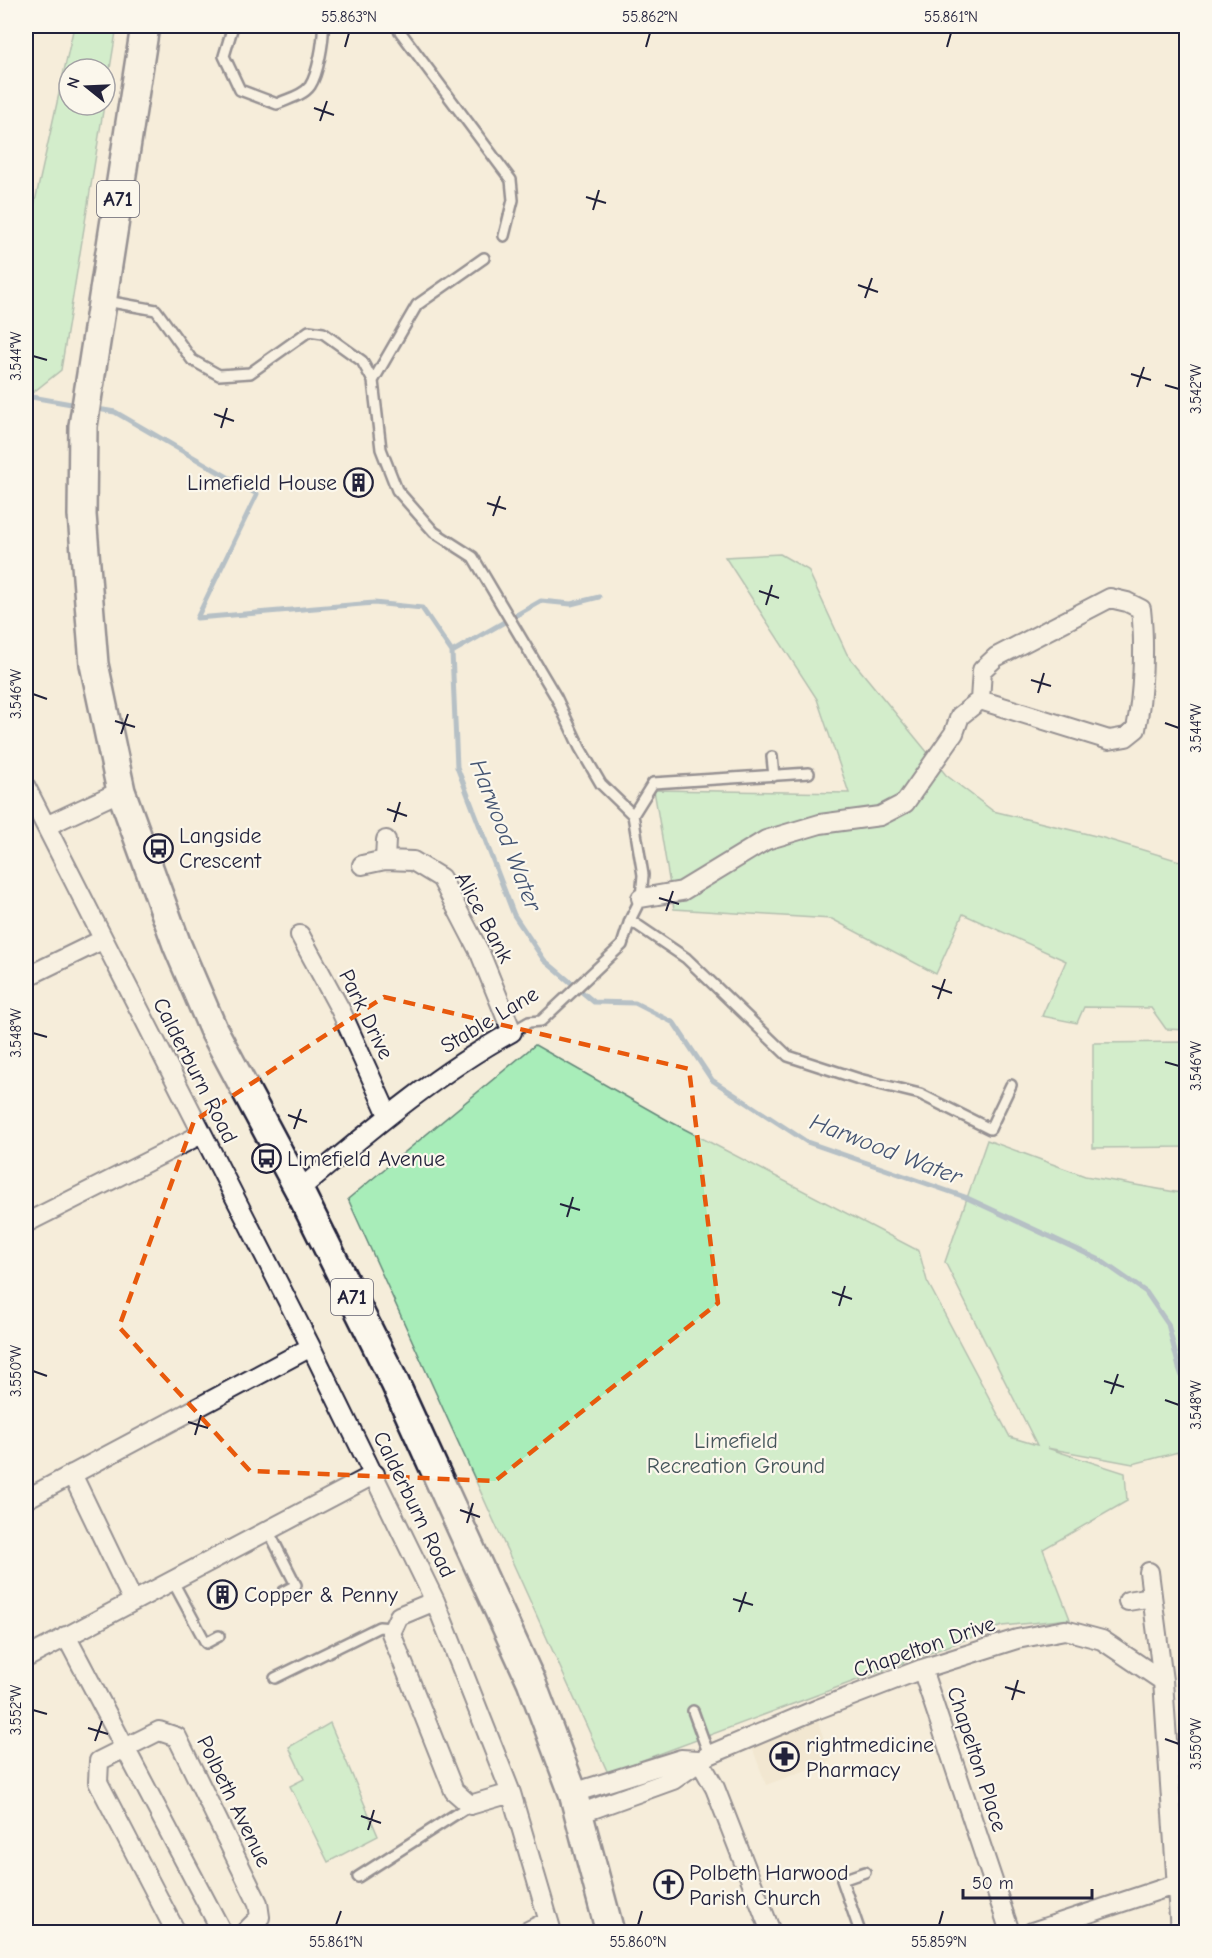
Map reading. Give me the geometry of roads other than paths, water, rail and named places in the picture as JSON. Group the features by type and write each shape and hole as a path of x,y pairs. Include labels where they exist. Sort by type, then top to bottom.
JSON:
{"main road":[{"name":"A71","path":"145,26 83,426 82,515 94,664 121,791 169,924 213,1029 299,1190 395,1383 531,1681 576,1804 610,1932"}],"street":[{"path":"641,898 682,891 766,840 820,824 879,816 905,803 954,733 960,716 980,700 982,670 996,657 1110,598 1142,609 1140,709 1136,729 1126,737 1108,740 980,700"},
{"name":"Calderburn Road","path":"26,787 102,940 312,1347 435,1601 511,1793 550,1927"},
{"path":"46,826 121,791"},
{"path":"385,860 386,840"},
{"name":"Alice Bank","path":"362,865 385,860 412,861 441,878 480,953 512,1032"},
{"name":"Park Drive","path":"300,935 340,1009 388,1115"},
{"path":"26,977 102,940"},
{"name":"Stable Lane","path":"299,1190 388,1115 480,1049 512,1032"},
{"path":"26,1222 202,1134"},
{"path":"26,1499 312,1347"},
{"path":"72,1474 133,1600"},
{"path":"26,1658 375,1474"},
{"path":"1149,1572 1163,1682 1180,1932"},
{"path":"1128,1601 1152,1597"},
{"name":"Calderburn Road","path":"393,1628 399,1617 435,1601"},
{"path":"393,1628 391,1633 454,1791 470,1805 511,1793"},
{"name":"Chapelton Drive","path":"576,1804 681,1759 704,1758 922,1669 1017,1640 1065,1630 1102,1640 1163,1682"},
{"path":"66,1636 222,1932"},
{"name":"Chapelton Place","path":"922,1669 1010,1932"},
{"name":"Polbeth Avenue","path":"176,1932 98,1782 99,1761 159,1731 177,1737 258,1903 260,1917 245,1932"},
{"path":"704,1758 768,1932"},
{"path":"1032,1932 1177,1884"},
{"path":"526,1932 550,1927"}],"lane":[{"path":"233,26 224,56 240,90 277,104 300,94 311,85 324,41 323,26"},
{"path":"396,26 511,180 513,200 504,236"},
{"path":"373,381 417,305 484,258"},
{"path":"102,301 156,310 192,360 219,375 250,374 309,331 323,333 362,361 373,381 381,449 397,490 434,532 473,557 513,630 556,697 580,748 601,784 633,814 652,783 809,773"},
{"path":"772,756 774,776"},
{"name":"Stable Lane","path":"512,1032 529,1022 541,1021 622,945 630,920 641,898 643,874 633,814"},
{"path":"630,920 686,958 788,1056 859,1079 920,1094 990,1129 1011,1085"},
{"path":"268,1530 296,1585 284,1592"},
{"path":"172,1580 206,1643 219,1636"},
{"path":"275,1678 379,1627 393,1628"},
{"path":"693,1711 704,1758"},
{"path":"358,1877 470,1805"},
{"path":"860,1932 842,1880 865,1872"}],"waterway":[{"name":"Harwood Water","path":"26,396 77,405"},
{"name":"Harwood Water","path":"92,408 115,412 257,494 197,618 374,603 422,608 452,652 457,767 514,915 544,960 594,1002 635,1003 674,1023 712,1080 807,1142 965,1197 1100,1260 1146,1292 1168,1324 1186,1387"},
{"path":"452,652 541,601 571,604 599,597"}],"place":[{"name":"Limefield House","path":"358,482"},
{"name":"Langside Crescent","path":"158,848"},
{"name":"Limefield Avenue","path":"266,1158"},
{"name":"Copper & Penny","path":"223,1594"},
{"name":"rightmedicine Pharmacy","path":"785,1757"},
{"name":"Polbeth Harwood Parish Church","path":"668,1885"}],"park label":[{"name":"Limefield Recreation Ground","path":"736,1452"}]}
